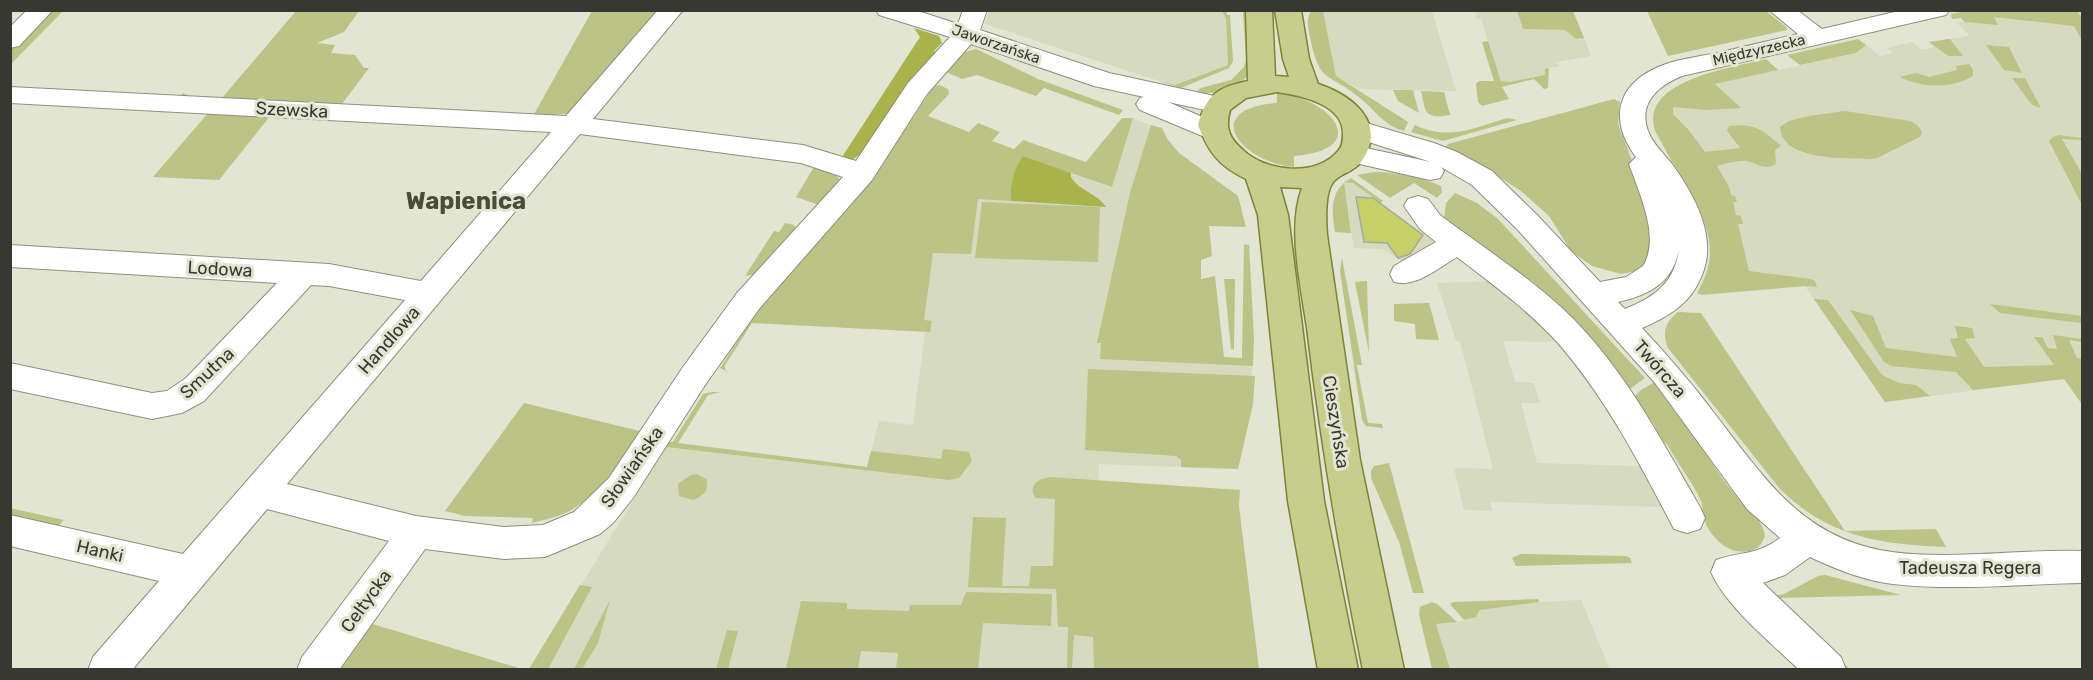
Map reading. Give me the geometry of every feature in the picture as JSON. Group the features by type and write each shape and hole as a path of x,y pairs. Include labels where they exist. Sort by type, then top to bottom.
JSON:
{"main road":[{"path":"1260,10 1262,85"},
{"path":"1288,10 1296,59 1306,88"},
{"path":"1262,85 1292,85 1306,88 1339,105 1350,116 1344,152 1292,178 1258,172 1241,165 1217,144 1215,118 1237,92 1262,85"},
{"name":"Cieszyńska","path":"1344,152 1312,201 1311,220 1339,446 1359,558 1384,669"},
{"name":"Cieszyńska","path":"1258,172 1267,192 1273,215 1306,501 1338,669"}],"street":[{"path":"10,41 41,10"},
{"name":"Handlowa","path":"107,669 671,10"},
{"name":"Jaworzańska","path":"888,10 971,22 1103,80 1151,106 1215,118"},
{"path":"1781,10 1816,36"},
{"name":"Międzyrzecka","path":"1594,295 1641,283 1652,274 1662,257 1664,224 1643,165 1640,142 1633,124 1633,103 1642,88 1657,77 1674,70 1937,10"},
{"name":"Słowiańska","path":"259,492 416,532 504,543 529,543 559,537 587,523 621,488 694,376 748,301 862,173 917,89 971,22"},
{"name":"Szewska","path":"10,95 573,125"},
{"path":"573,125 803,154 862,173"},
{"name":"Międzyrzecka","path":"1620,324 1655,309 1674,296 1687,275 1694,254 1693,232 1685,209 1663,172 1640,142"},
{"name":"Twórcza","path":"1344,152 1435,172 1479,189 1507,204 1594,295 1684,396 1759,498 1782,520 1807,538"},
{"path":"1418,206 1423,215 1535,303 1584,352 1635,428 1687,518"},
{"path":"1405,274 1458,243"},
{"name":"Lodowa","path":"10,256 304,273 382,284 428,294"},
{"name":"Smutna","path":"10,376 152,406 165,406 179,401 198,387 304,273"},
{"name":"Hanki","path":"10,530 190,572"},
{"name":"Celtycka","path":"316,669 416,532"},
{"path":"1807,538 1770,566 1729,572 1827,669"},
{"name":"Tadeusza Regera","path":"1807,538 1841,554 1891,568 1926,570 2082,567"}],"shaded area":[{"path":"2012,10 2082,11 2082,404 2064,379 1885,402 1805,286 1750,291 1715,167 1688,129 1673,114 1673,102 1715,84 1856,53 1866,45 1880,56 1893,53 1887,48 1912,42 1922,50 1934,47 1929,42 1970,36 1956,22 1964,22 1961,18"},
{"path":"990,11 1222,11 1226,19 1228,65 1175,85 985,24"},
{"path":"1323,11 1432,11 1456,91 1359,89 1336,76"},
{"path":"1475,11 1517,11 1523,29 1565,30 1576,39 1584,38 1591,56 1556,62 1559,66 1546,69 1545,75 1510,82 1501,81 1481,19 1477,19"},
{"path":"1133,118 1157,128 1190,220 1215,364 1253,366 1236,469 1099,464 1098,492 1112,669 529,670 669,442 867,467 879,421 913,425 925,332 752,323 871,189 916,119 1111,187"},
{"path":"1344,182 1353,183 1434,242 1402,261 1382,249 1354,248"},
{"path":"1493,281 1519,300 1554,342 1503,341 1515,382 1534,383 1540,403 1521,403 1537,463 1640,466 1663,507 1490,502 1492,511 1464,510 1454,468 1493,469 1460,341 1456,341 1437,283"},
{"path":"1581,600 1610,669 1450,669 1436,624 1476,617 1480,610 1539,602"}],"green space":[{"path":"1972,10 2077,11 2082,18 2082,40 2074,26 1994,17 1998,25 1965,22 1961,18 1952,19 1951,14"},
{"path":"44,11 63,11 11,64 11,45"},
{"path":"296,11 359,11 344,32 317,43 335,45 331,53 355,55 364,68 369,68 339,108 180,97 183,93 189,96 222,98"},
{"path":"592,11 664,11 572,114 558,114 553,119 533,116"},
{"path":"1222,11 1227,11 1227,15 1230,15 1233,61 1229,68 1181,88 1159,81 1175,85 1228,65 1226,19"},
{"path":"1243,11 1249,11 1252,40 1252,62 1248,75 1227,89 1194,94 1201,88 1231,80 1244,67 1246,59"},
{"path":"1311,11 1323,11 1336,76 1408,122 1404,131 1385,121 1360,98 1322,71 1314,53 1309,30 1308,21"},
{"path":"1517,11 1573,11 1584,38 1576,39 1565,30 1523,29"},
{"path":"1647,11 1766,11 1787,30 1668,56"},
{"path":"914,28 939,36 942,43 934,51 938,54 867,150 853,159 840,160 920,37"},
{"path":"1858,39 1866,45 1856,53 1800,65 1787,55"},
{"path":"1950,39 1963,56 1948,56 1929,42"},
{"path":"1488,41 1501,81 1510,82 1545,75 1545,69 1549,68 1548,88 1544,89 1534,79 1502,87 1509,99 1482,106 1478,102 1476,84 1479,81 1494,81 1482,42"},
{"path":"1986,45 2009,47 2022,73 2004,70"},
{"path":"976,49 1038,79 1123,110 1119,115 1044,88 1036,96 977,75 962,79 946,72 965,52"},
{"path":"1766,59 1778,70 1715,84 1741,108 1706,110 1673,107 1673,114 1688,129 1705,152 1740,148 1727,131 1729,126 1758,129 1781,146 1775,150 1776,164 1772,166 1765,167 1744,161 1717,166 1731,195 1735,196 1737,202 1733,202 1736,215 1741,216 1743,224 1738,224 1749,271 1810,279 1815,281 1817,287 1805,286 1701,295 1697,293 1709,264 1709,237 1693,198 1655,131 1654,114 1661,100 1674,88 1692,79"},
{"path":"1969,64 1973,70 1973,76 1946,85 1927,85 1900,77 1916,73 1929,77 1957,70 1956,66"},
{"path":"2012,78 2025,78 2041,108 2032,105"},
{"path":"939,85 948,89 949,94 928,116 969,132 978,123 1000,132 992,141 1014,149 1023,140 1086,162 1122,118 1133,118 1112,187 1024,157 1013,178 1011,201 978,199 971,254 933,253 924,320 932,321 930,332 752,323 725,365 725,370 732,374 720,368 771,293 848,209 874,177 934,86"},
{"path":"1393,90 1413,90 1419,113 1398,101"},
{"path":"1421,91 1444,92 1450,115 1430,115 1425,108"},
{"path":"1277,93 1297,97 1315,105 1328,114 1336,124 1338,135 1332,144 1318,152 1294,156 1294,167 1274,163 1257,155 1236,135 1234,124 1240,114 1254,107 1277,103"},
{"path":"1614,99 1620,102 1618,124 1649,205 1655,245 1641,270 1621,274 1592,266 1571,251 1549,216 1521,191 1485,168 1445,148 1448,144"},
{"path":"1845,111 1910,121 1922,132 1920,137 1877,158 1869,159 1831,157 1803,152 1791,146 1783,138 1780,127 1789,121"},
{"path":"209,112 271,115 219,180 153,177"},
{"path":"1507,118 1517,120 1443,141 1411,132 1415,125 1427,130 1450,132 1484,126"},
{"path":"1151,125 1162,128 1179,153 1238,196 1246,227 1209,226 1212,256 1201,260 1201,279 1215,276 1224,357 1242,358 1244,244 1249,245 1254,338 1253,366 1100,359 1101,343 1097,343 1130,193"},
{"path":"2059,135 2082,138 2082,140 2062,139 2082,174 2082,205 2049,141"},
{"path":"1023,156 1071,173 1074,182 1098,198 1106,207 1011,201 1013,178"},
{"path":"814,167 834,173 840,183 822,206 796,197"},
{"path":"1374,172 1400,174 1425,180 1441,186 1442,192 1437,198 1414,183 1390,198 1357,175"},
{"path":"1351,178 1383,201 1381,203 1353,183 1345,182"},
{"path":"1344,183 1351,233 1335,232 1333,216 1335,195"},
{"path":"1455,193 1477,203 1498,219 1645,378 1630,389 1616,368 1570,316 1532,281 1444,220 1446,203"},
{"path":"982,202 1100,207 1098,262 975,258"},
{"path":"785,223 794,225 797,232 757,274 745,276 774,231 779,232"},
{"path":"1342,258 1362,365 1355,365 1368,423 1382,424 1383,428 1366,426 1362,420 1340,271"},
{"path":"1224,279 1235,279 1234,350 1231,349"},
{"path":"1367,281 1369,353 1355,282"},
{"path":"1814,299 1828,300 1882,375 1899,383 1916,385 1930,396 1885,402"},
{"path":"1429,303 1439,340 1416,339 1415,324 1394,321 1394,304"},
{"path":"1990,304 2082,316 2082,323 2000,313"},
{"path":"1850,310 1873,316 1886,348 1957,357 1950,339 1958,338 1955,326 1972,328 1975,338 1965,339 1984,367 2054,365 2034,337 2042,337 2048,348 2057,349 2053,335 2082,339 2082,342 2069,340 2077,358 2082,359 2082,404 2064,379 1973,390 1956,372 1891,366 1884,362"},
{"path":"1678,312 1701,313 1845,531 1818,518 1780,489 1668,348 1665,337 1666,328"},
{"path":"1088,369 1255,376 1253,404 1238,469 1181,467 1181,460 1176,456 1085,450"},
{"path":"1653,383 1660,383 1727,484 1761,524 1765,535 1755,549 1742,552 1728,548 1721,544 1707,526 1701,501 1693,486 1667,444 1659,440 1655,426 1634,397"},
{"path":"721,392 708,395 678,443 867,467 871,451 941,459 943,449 969,452 972,461 959,478 949,480 667,447 669,442 673,442 703,394"},
{"path":"524,403 644,432 602,484 583,502 563,514 532,523 533,518 465,516 445,511"},
{"path":"1389,463 1424,593 1413,593 1399,542 1371,478 1374,466"},
{"path":"697,474 706,479 705,492 693,500 679,496 678,484 691,475"},
{"path":"1050,477 1240,490 1239,506 1259,669 1094,669 1093,637 1074,635 1072,669 1067,669 1068,627 1058,627 1056,589 968,587 973,517 1006,518 1002,586 1029,586 1031,566 1053,566 1055,499 1036,498 1033,490 1038,481"},
{"path":"10,508 64,520 54,530 11,519"},
{"path":"1936,529 1946,547 1899,544 1845,531"},
{"path":"1521,554 1626,556 1632,563 1516,566 1512,558"},
{"path":"1825,575 1901,595 1775,598 1851,670 1840,669 1776,608 1770,597 1784,594 1818,576"},
{"path":"580,585 592,587 548,669 529,669"},
{"path":"966,592 1052,594 1051,626 983,623 978,669 896,669 898,653 861,651 858,669 786,669 801,601 847,603 847,609 909,611 910,605 961,605"},
{"path":"1538,599 1539,602 1480,610 1476,617 1464,620 1450,604 1453,602"},
{"path":"610,600 598,643 582,669 574,669"},
{"path":"1432,602 1457,622 1436,624 1450,669 1432,669 1419,614 1420,607"},
{"path":"366,622 522,669 332,670"},
{"path":"727,630 738,631 728,669 716,669"}],"building":[{"path":"1356,197 1373,198 1423,235 1410,254 1398,258 1387,243 1364,242"}],"district":[{"name":"Wapienica","path":"466,201"}]}
